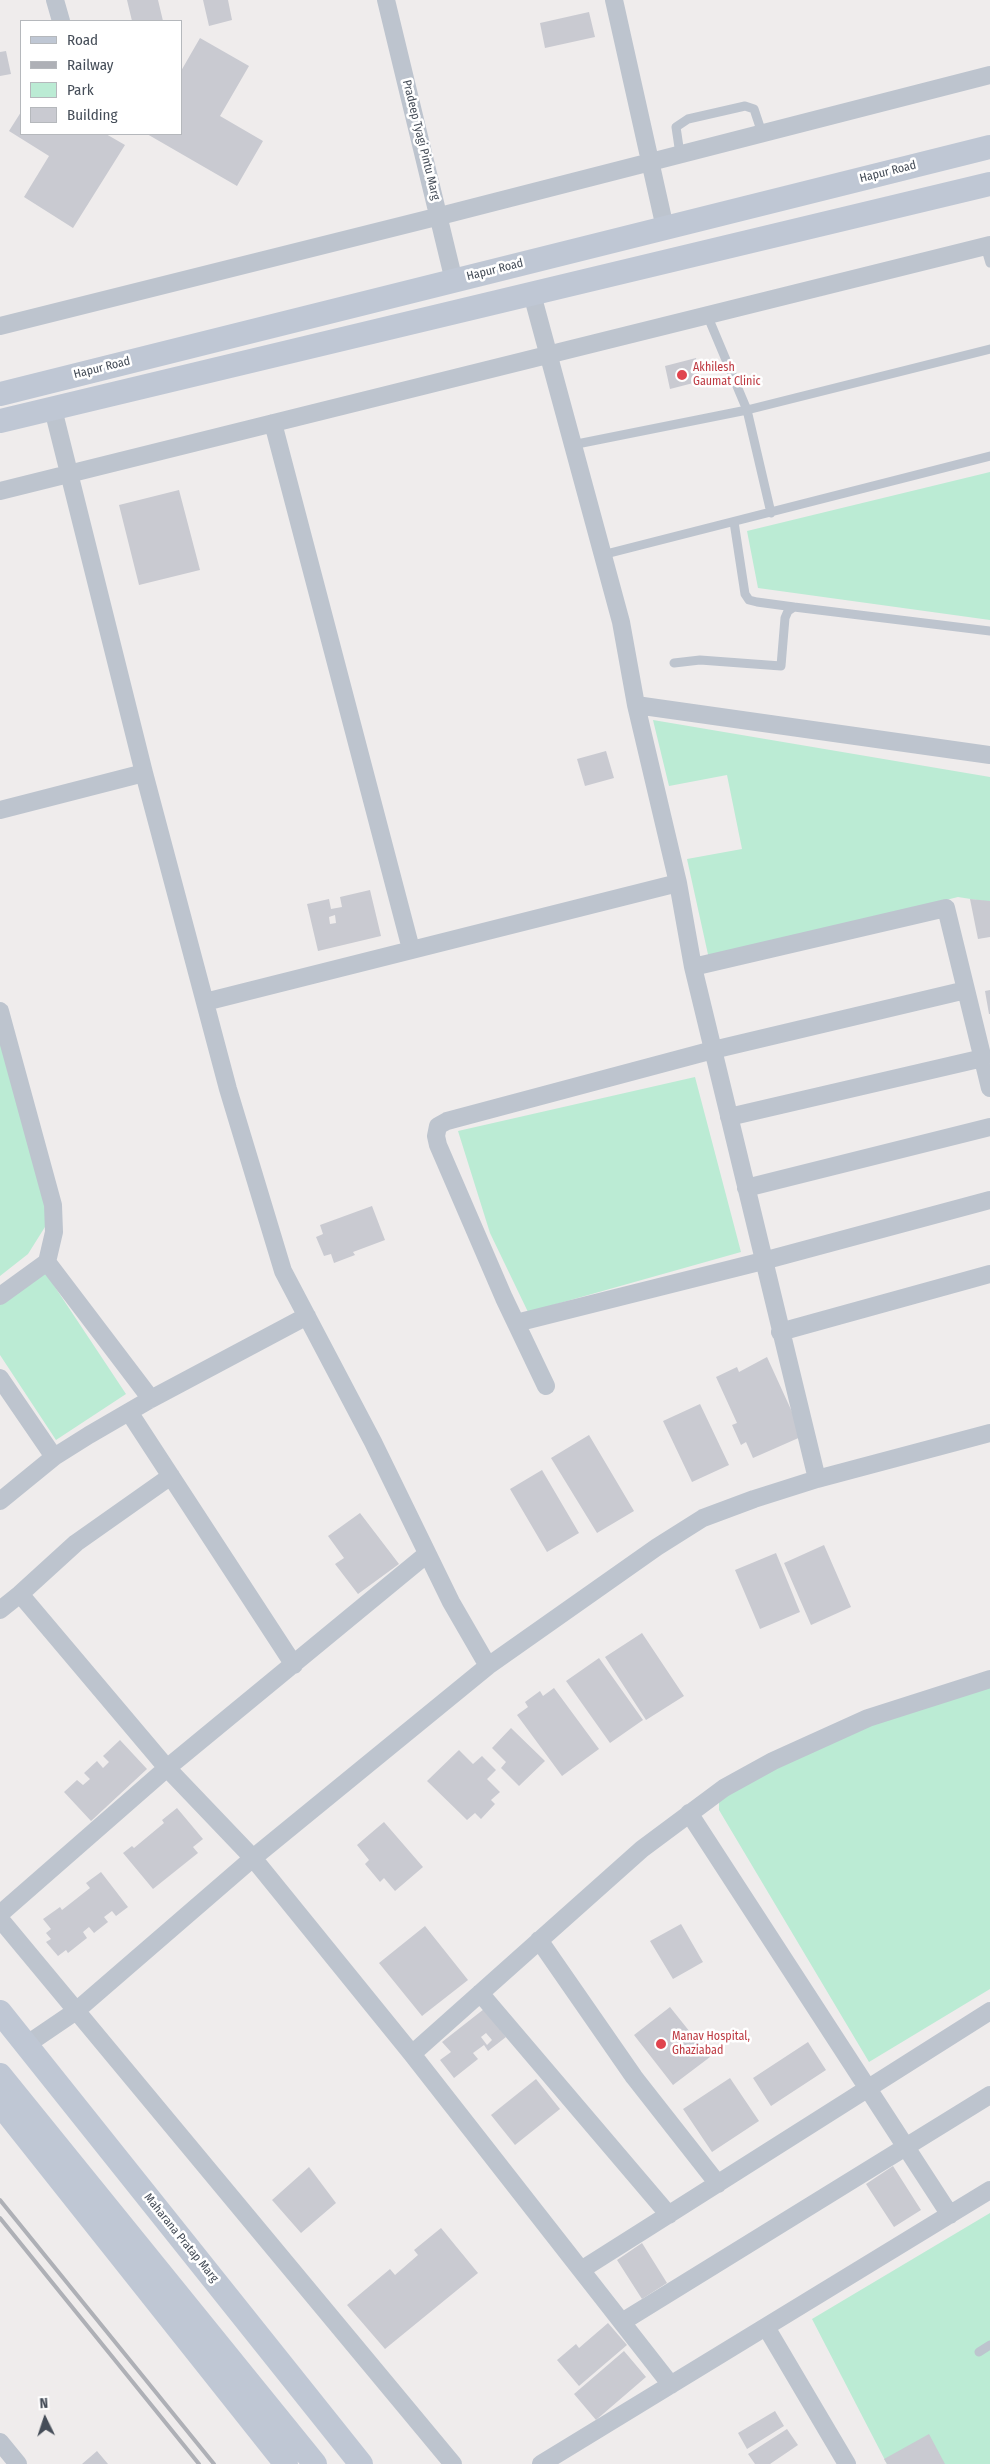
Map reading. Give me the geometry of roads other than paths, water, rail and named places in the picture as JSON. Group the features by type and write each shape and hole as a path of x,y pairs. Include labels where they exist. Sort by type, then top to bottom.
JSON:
{"main road":[{"name":"Hapur Road","path":"0,394 990,146"},
{"path":"0,421 990,184"},
{"name":"Maharana Pratap Marg","path":"0,2012 361,2464"},
{"path":"0,2075 315,2464"},
{"path":"0,2104 286,2464"}],"street":[{"path":"55,0 60,20"},
{"name":"Pradeep Tyagi Pintu Marg","path":"386,0 454,280"},
{"path":"614,0 665,228"},
{"path":"0,326 440,216 990,75"},
{"path":"0,491 547,355 988,251"},
{"path":"532,294 621,622 636,705 678,883 693,967 817,1479"},
{"path":"53,409 144,773 228,1089 283,1271 373,1442 450,1602 488,1666"},
{"path":"273,423 411,949"},
{"path":"636,705 990,754"},
{"path":"0,810 144,773"},
{"path":"205,1002 678,883"},
{"path":"693,967 946,908 990,1088"},
{"path":"546,1386 516,1323 438,1145 436,1136 438,1126 447,1121 713,1050 966,990"},
{"path":"0,1012 53,1205 54,1232 47,1262 0,1296"},
{"path":"729,1117 983,1058"},
{"path":"746,1188 990,1127"},
{"path":"516,1323 763,1261 990,1200"},
{"path":"47,1262 151,1399"},
{"path":"780,1332 990,1274"},
{"path":"0,1501 54,1457 151,1399 307,1316"},
{"path":"0,1378 54,1457"},
{"path":"129,1412 294,1664"},
{"path":"26,2045 76,2011 253,1858 488,1666 657,1547 703,1518 817,1479 990,1433"},
{"path":"0,1610 76,1543 171,1476"},
{"path":"0,1914 167,1768 427,1554"},
{"path":"20,1594 167,1768 253,1858 412,2054 671,2385"},
{"path":"412,2054 642,1849 724,1788 822,1738 892,1710 990,1679"},
{"path":"690,1813 950,2215"},
{"path":"0,1919 453,2464"},
{"path":"539,1940 634,2077 718,2184"},
{"path":"480,1993 669,2215"},
{"path":"581,2270 990,2011"},
{"path":"622,2322 990,2095"},
{"path":"541,2464 990,2190"},
{"path":"766,2327 847,2464"},
{"path":"0,2442 18,2464"}],"lane":[{"path":"680,154 676,127 688,119 745,106 754,109 762,133"},
{"path":"708,316 747,410 771,513"},
{"path":"572,445 747,410 990,349"},
{"path":"602,555 990,456"},
{"path":"734,522 745,594 749,600 990,632"},
{"path":"674,663 700,660 781,666 785,618 788,611 794,607"},
{"path":"979,2352 990,2345"}],"railway":[{"path":"0,2200 214,2464"},
{"path":"0,2218 199,2464"}],"place":[{"name":"Akhilesh Gaumat Clinic","path":"682,375"},
{"name":"Manav Hospital, Ghaziabad","path":"661,2044"}]}
